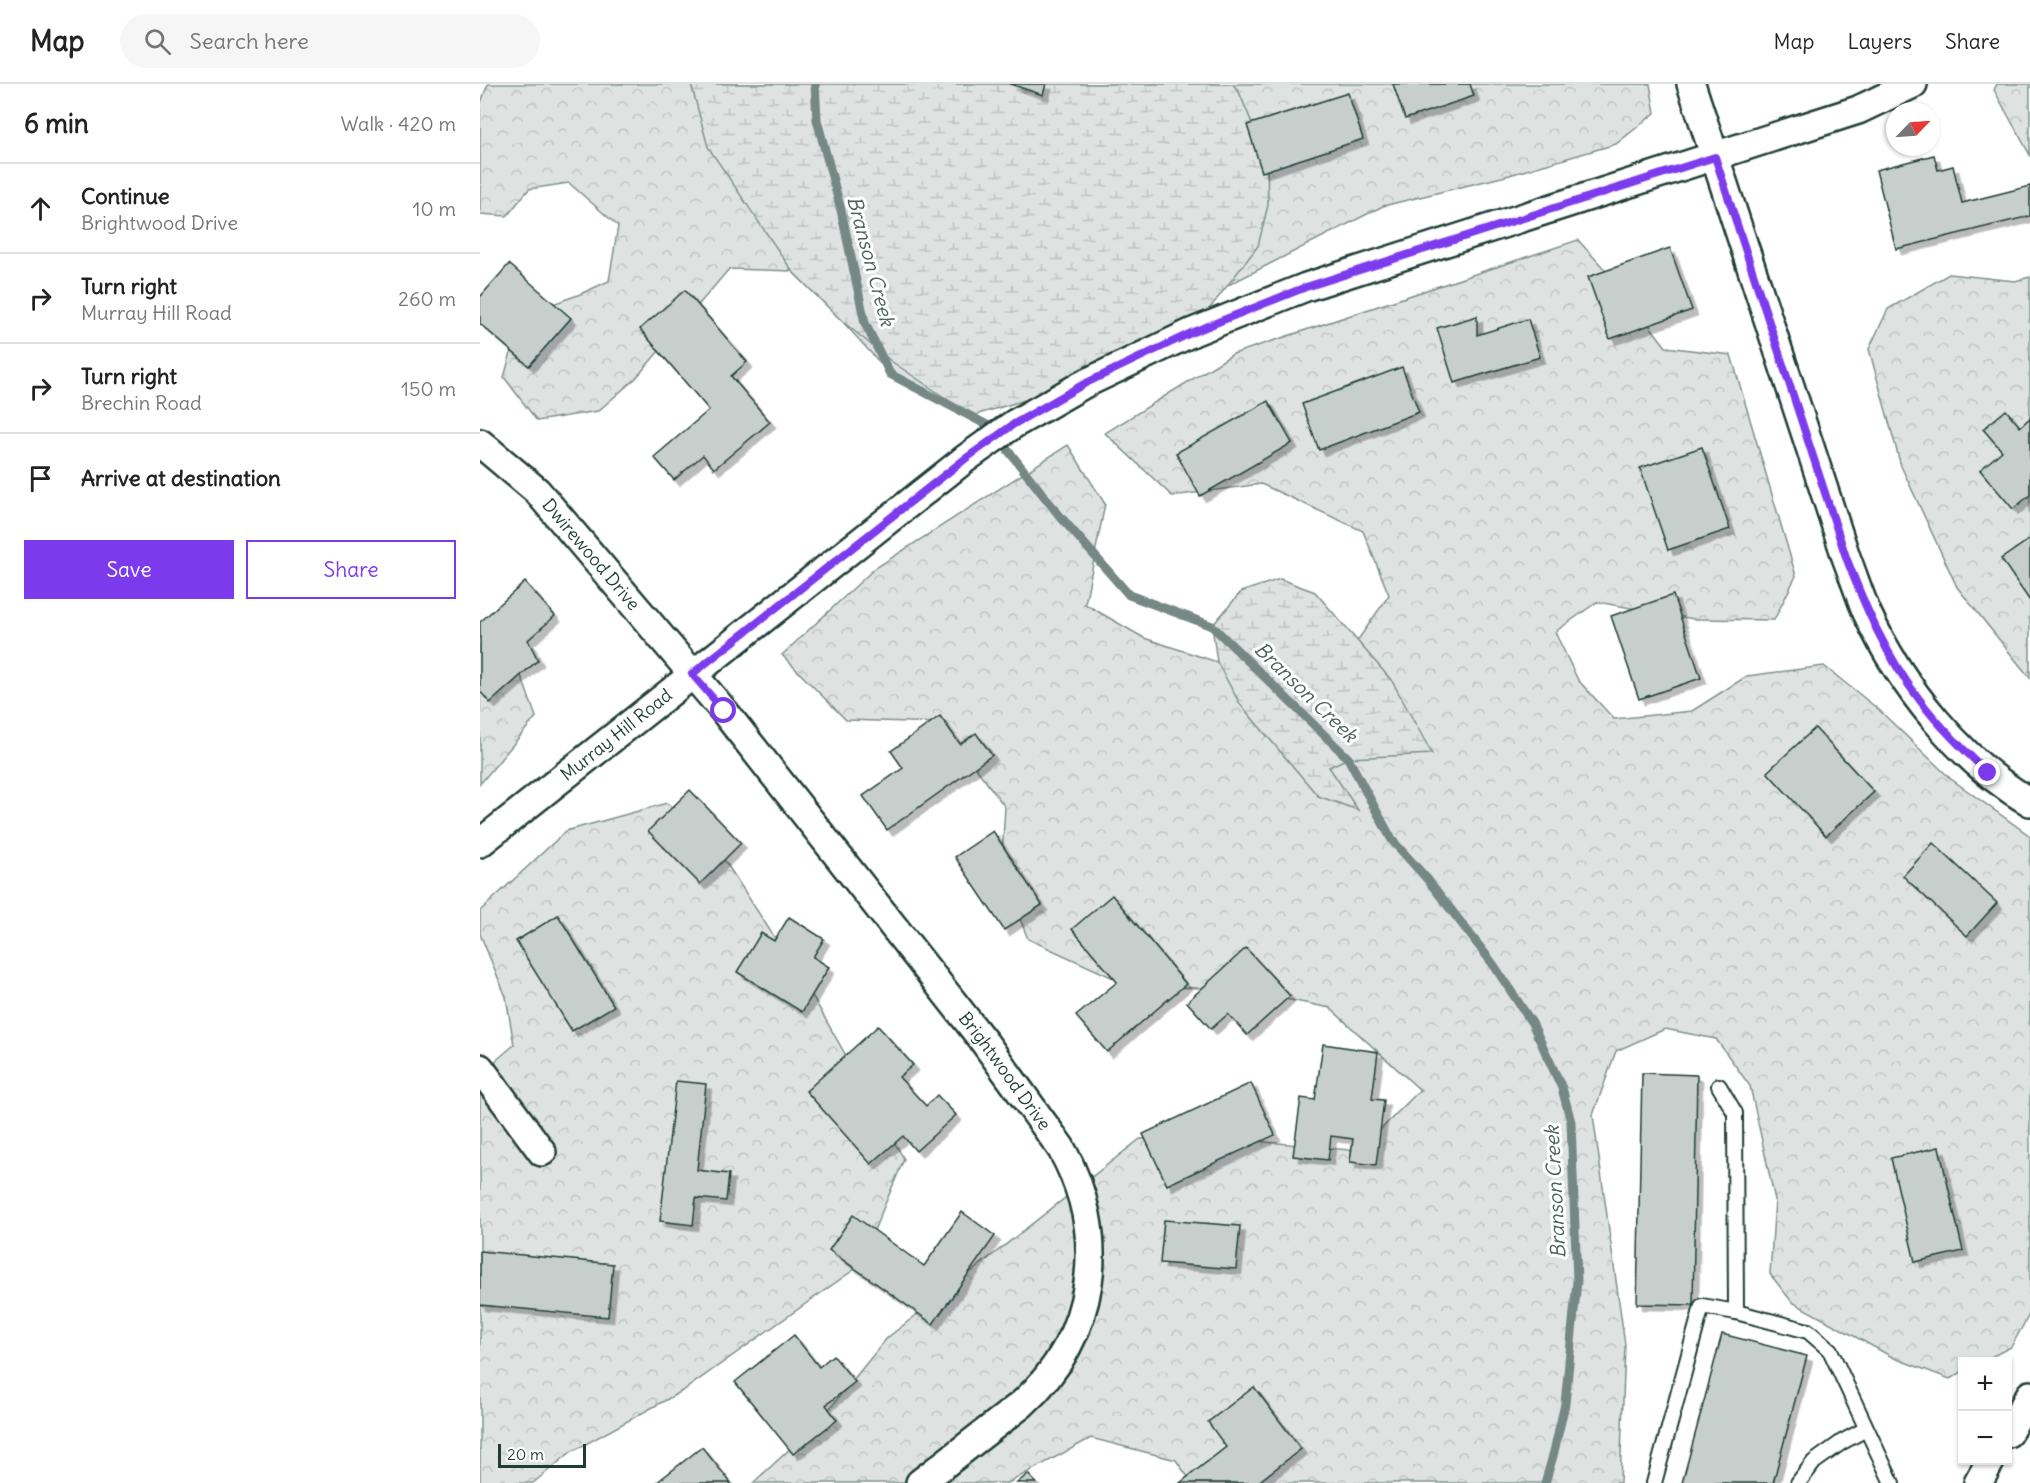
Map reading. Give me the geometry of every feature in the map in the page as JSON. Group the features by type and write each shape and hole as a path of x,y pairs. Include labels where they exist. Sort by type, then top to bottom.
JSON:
{"street":[{"path":"1691,84 1846,557 1868,613 1886,649 1919,700 1958,745 1980,766 2030,802"},
{"name":"Murray Hill Road","path":"480,843 965,459 1014,424 1084,384 1193,332 1306,287 1858,110 1913,84"},
{"name":"Dwirewood Drive","path":"480,443 537,491 692,674"},
{"name":"Brightwood Drive","path":"692,674 724,711 985,1043 1061,1148 1071,1166 1084,1204 1088,1223 1090,1264 1085,1303 1079,1323 1062,1359 1037,1391 920,1483"},
{"path":"480,1068 542,1152"},
{"path":"2012,1425 2030,1395"},
{"path":"1978,1483 1989,1465"}],"lane":[{"path":"1719,1086 1735,1113 1736,1312"},
{"path":"1654,1483 1702,1306 1736,1312 1808,1331 1830,1350 1892,1483"},
{"path":"1798,1483 1814,1461 1866,1429"}],"green space":[{"path":"488,84 1650,84 1655,113 1616,144 1506,176 1383,206 972,416 890,374 792,271 729,269 636,378 598,411 537,421 504,377 522,315 609,281 618,226 569,183 529,189 507,216 480,214 480,105"},
{"path":"691,84 1233,84 1239,92 1267,159 1268,205 1258,246 1193,330 1146,363 972,416 891,361 842,321 792,271 708,147"},
{"path":"1997,84 2030,84 2030,155 1994,90"},
{"path":"1578,240 1618,284 1666,347 1731,355 1796,576 1774,620 1694,619 1597,602 1555,632 1578,680 1614,719 1692,711 1747,676 1824,666 1878,709 1951,779 2030,836 2030,1313 2011,1347 1991,1357 1958,1357 1958,1374 1950,1379 1894,1358 1792,1302 1770,1274 1775,1200 1750,1086 1716,1039 1665,1029 1616,1051 1593,1115 1625,1345 1620,1483 1192,1483 1176,1460 1091,1438 1008,1483 753,1483 818,1423 887,1338 1140,1139 1216,1137 1359,1151 1420,1090 1330,1008 1236,989 1131,986 1028,939 1001,871 1005,807 942,723 846,720 782,655 874,569 1068,445 1105,504 1085,604 1144,638 1217,662 1335,673 1389,595 1363,531 1261,484 1172,496 1105,433 1233,354"},
{"path":"1949,274 2015,281 2030,277 2030,678 1957,587 1901,466 1869,349 1888,309"},
{"path":"1280,579 1315,592 1392,681 1432,754 1348,758 1329,767 1358,810 1318,796 1240,704 1217,662 1212,626 1241,592"},
{"path":"480,645 517,664 536,717 480,784"},
{"path":"667,803 716,847 813,997 904,1159 859,1266 684,1390 571,1452 533,1483 480,1483 480,1074 514,1045 506,997 480,934 480,911 566,831"}],"building":[{"path":"1010,84 1046,84 1043,95"},
{"path":"1393,84 1470,84 1474,96 1405,119"},
{"path":"1348,93 1363,139 1262,172 1247,125"},
{"path":"1934,156 1938,170 1953,166 1962,203 2030,186 2030,216 1896,249 1876,170"},
{"path":"1670,248 1692,310 1610,339 1588,277"},
{"path":"509,264 571,318 529,366 480,324 480,297"},
{"path":"685,290 747,362 731,376 770,422 714,469 703,455 674,480 654,457 709,410 640,329"},
{"path":"1477,316 1477,335 1528,319 1540,357 1454,383 1437,328"},
{"path":"1402,367 1419,412 1319,450 1302,404"},
{"path":"1268,401 1292,443 1200,496 1176,453"},
{"path":"2006,410 2020,427 2030,418 2030,495 2013,509 1980,470 2002,451 1983,429"},
{"path":"1702,447 1730,529 1668,550 1640,468"},
{"path":"2030,539 2030,601 2001,559"},
{"path":"525,582 555,616 528,640 538,660 490,703 480,691 480,622"},
{"path":"1673,595 1701,678 1639,699 1611,616"},
{"path":"940,716 960,744 976,733 992,755 887,830 863,796 903,768 891,751"},
{"path":"1815,728 1874,792 1826,836 1767,772"},
{"path":"690,790 741,843 700,884 648,831"},
{"path":"993,831 1042,905 1004,930 955,857"},
{"path":"1933,843 1997,903 1967,936 1903,876"},
{"path":"1112,895 1186,984 1107,1052 1076,1016 1117,982 1072,929"},
{"path":"558,915 614,1006 572,1031 516,941"},
{"path":"789,917 824,939 813,957 829,967 802,1012 737,972 761,933 774,941"},
{"path":"1246,948 1290,996 1247,1035 1228,1014 1211,1029 1187,1002"},
{"path":"878,1026 913,1065 899,1077 926,1106 937,1095 956,1115 916,1151 903,1136 871,1164 806,1091"},
{"path":"1323,1044 1378,1052 1372,1099 1384,1100 1376,1165 1350,1162 1353,1139 1331,1136 1328,1160 1293,1156 1301,1098 1315,1100"},
{"path":"1642,1073 1697,1075 1693,1305 1637,1304"},
{"path":"676,1081 706,1084 697,1170 729,1174 726,1201 696,1198 693,1225 660,1221"},
{"path":"1251,1083 1275,1135 1167,1185 1143,1134"},
{"path":"1939,1147 1963,1251 1915,1262 1891,1158"},
{"path":"962,1212 995,1236 933,1324 829,1250 853,1215 924,1266"},
{"path":"1164,1220 1240,1226 1236,1269 1160,1263"},
{"path":"480,1251 613,1264 608,1317 480,1305"},
{"path":"1722,1334 1807,1356 1773,1483 1682,1483"},
{"path":"794,1335 819,1367 833,1355 855,1382 826,1405 837,1420 793,1454 735,1382"},
{"path":"1254,1387 1301,1449 1257,1483 1180,1483 1226,1447 1208,1422"},
{"path":"702,1447 731,1483 656,1483"},
{"path":"1028,1474 1036,1483 1017,1483"}],"waterway":[{"name":"Branson Creek","path":"815,84 817,120 841,210 865,323 890,374 989,426 1059,515 1129,595 1212,626 1348,758 1392,840 1428,880 1493,964 1532,1023 1562,1088 1571,1122 1577,1281 1565,1404 1545,1483"}],"route":[{"path":"724,711 692,674 965,459 1014,424 1084,384 1193,332 1306,287 1715,157 1846,557 1868,613 1886,649 1919,700 1958,745 1988,773"}]}
